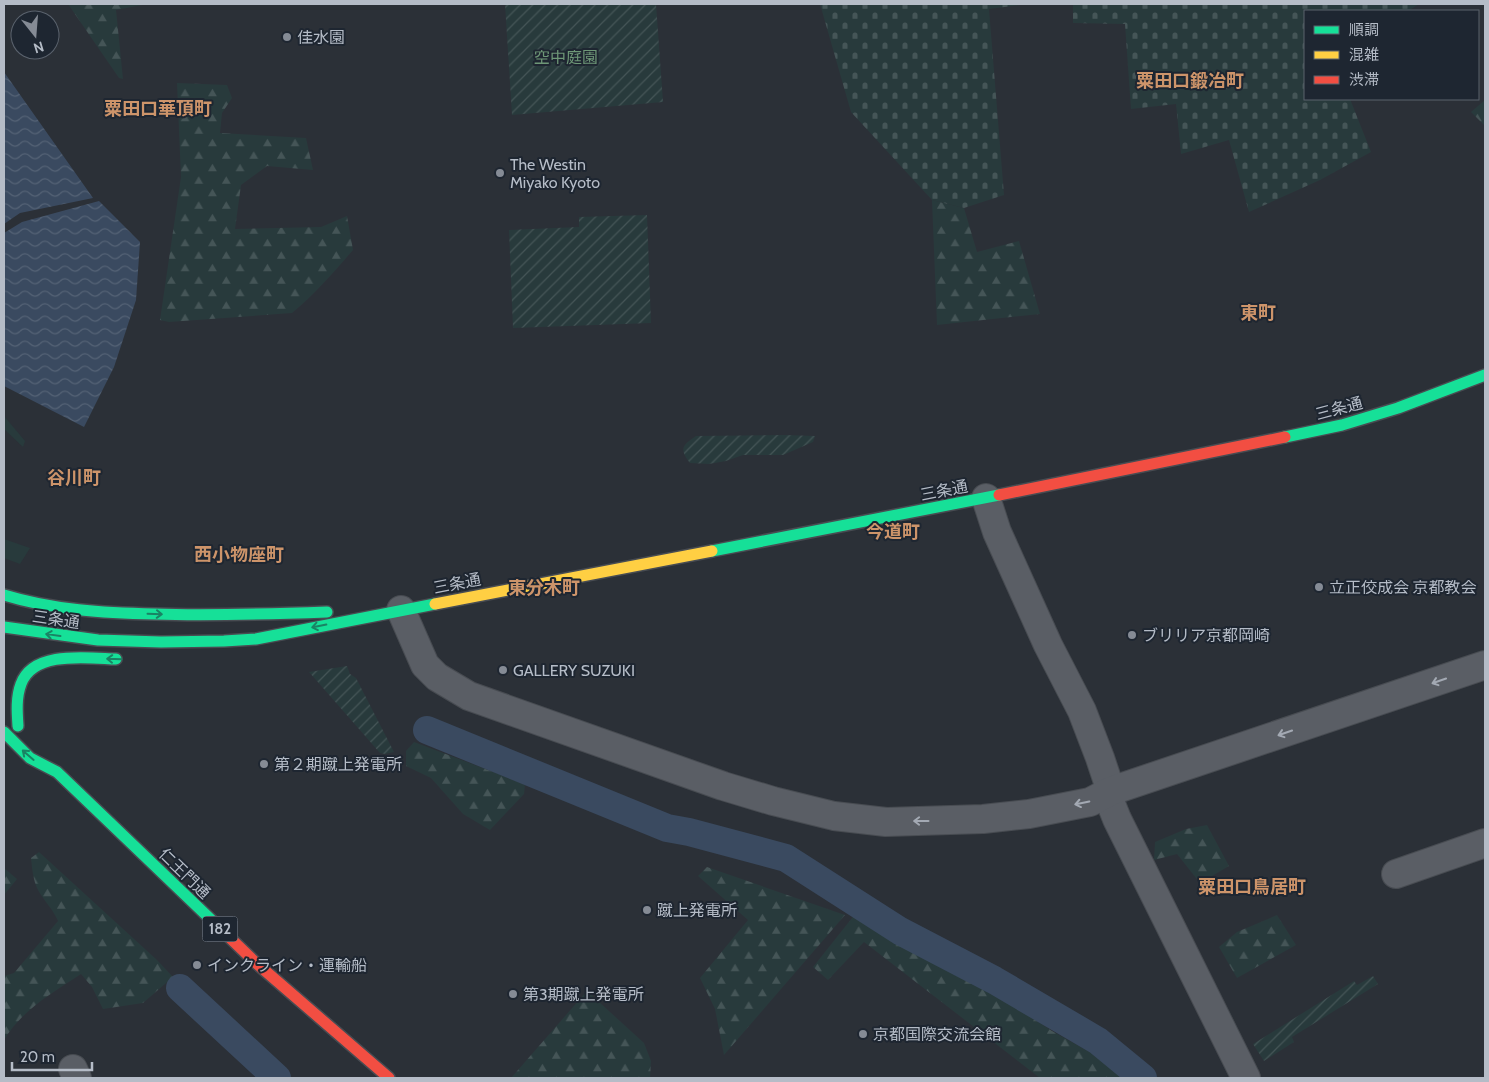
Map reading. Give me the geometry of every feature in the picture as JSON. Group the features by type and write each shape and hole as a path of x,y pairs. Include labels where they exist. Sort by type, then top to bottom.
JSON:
{"main road":[{"name":"三条通","path":"4,627 82,639 160,643 210,643 256,639 986,498 1287,437 1342,425 1398,408 1485,374"},
{"name":"三条通","path":"4,594 23,601 56,608 120,613 177,615 401,610"},
{"path":"257,650 338,632 401,610"},
{"path":"18,726 17,706 19,688 32,667 40,662 49,659 81,658 132,660"},
{"path":"4,710 28,736"},
{"name":"仁王門通","path":"4,732 30,758 57,772 255,962 389,1078"},
{"name":"182","path":"41,750 57,772"}],"street":[{"path":"986,498 997,532 1048,645 1082,712 1111,792 1111,804 1117,819 1246,1078"},
{"path":"401,610 425,664 437,677 469,696 723,786 834,816 886,822 983,819 1028,814 1090,802 1111,792 1484,670"},
{"path":"1396,874 1485,843"}],"green space":[{"path":"68,4 147,4 116,10 123,79 119,78"},
{"name":"空中庭園","path":"505,4 656,4 663,102 512,115"},
{"path":"820,4 1027,4 989,9 1004,195 964,208 932,200 851,112"},
{"path":"1073,4 1419,4 1410,10 1304,10 1304,100 1350,100 1371,152 1320,180 1249,212 1229,140 1181,154 1176,104 1131,109 1125,24 1073,23"},
{"path":"177,83 227,85 232,98 222,113 220,133 306,138 313,170 267,166 241,185 235,229 321,227 347,216 353,250 316,291 292,313 169,322 160,320 181,177"},
{"path":"1485,100 1485,126 1471,112"},
{"path":"932,200 964,208 977,252 1019,241 1040,314 937,325"},
{"path":"647,215 651,323 513,328 509,230 579,227 579,217"},
{"path":"4,416 25,441 23,447 4,429"},
{"path":"696,436 815,436 813,442 783,455 743,455 709,464 690,463 683,451 685,445"},
{"path":"4,539 30,548 20,564 4,558"},
{"path":"347,666 350,674 356,678 394,752 380,753 309,672"},
{"path":"414,742 525,785 524,794 490,830 463,814 431,778 406,766 406,751"},
{"path":"1207,825 1229,866 1200,883 1177,854 1154,860 1155,842 1186,829"},
{"path":"39,852 157,960 173,977 143,1003 103,1009 92,987 81,974 29,1011 11,1029 4,1040 4,976 14,973 58,921 35,882 31,858"},
{"path":"707,867 845,915 724,1055 715,1009 700,978 748,920 698,876"},
{"path":"4,868 17,879 4,895"},
{"path":"856,913 878,925 895,938 937,961 963,969 1052,1031 1095,1055 1122,1078 1040,1078 864,942 828,980 813,967"},
{"path":"1277,915 1296,945 1237,978 1219,947 1237,932"},
{"path":"1373,976 1378,984 1292,1037 1294,1042 1264,1061 1253,1044 1354,981 1357,985"},
{"path":"587,991 644,1043 651,1061 650,1078 511,1078"}],"water":[{"path":"4,72 93,198 20,213 4,224"},
{"path":"99,201 140,242 136,300 114,367 84,427 4,386 4,233 22,222"}],"waterway":[{"path":"427,730 667,828 786,858 900,931 994,980 1098,1041 1143,1078"},
{"path":"180,988 277,1078"}],"traffic: fast":[{"path":"1285,437 1342,425 1398,408 1485,375"},
{"path":"712,551 999,495"},
{"path":"4,595 41,604 117,613 219,615 327,612"},
{"path":"4,627 98,640 224,641 256,639 435,604"},
{"path":"18,726 17,705 19,689 27,673 37,666 62,658 116,659"},
{"path":"4,732 30,758 57,772 226,934"}],"traffic: slow":[{"path":"435,604 712,551"}],"traffic: jam":[{"path":"999,495 1285,437"},
{"path":"226,934 255,962 389,1078"}],"place":[{"name":"佳水園","path":"287,37"},
{"name":"The Westin Miyako Kyoto","path":"500,173"},
{"name":"立正佼成会 京都教会","path":"1319,587"},
{"name":"ブリリア京都岡崎","path":"1132,635"},
{"name":"GALLERY SUZUKI","path":"503,670"},
{"name":"第２期蹴上発電所","path":"264,764"},
{"name":"蹴上発電所","path":"647,910"},
{"name":"インクライン・運輸船","path":"197,965"},
{"name":"第3期蹴上発電所","path":"513,994"},
{"name":"京都国際交流会館","path":"863,1034"}],"district":[{"name":"粟田口鍛冶町","path":"1190,81"},
{"name":"粟田口華頂町","path":"158,109"},
{"name":"東町","path":"1258,313"},
{"name":"谷川町","path":"74,478"},
{"name":"今道町","path":"893,532"},
{"name":"西小物座町","path":"239,555"},
{"name":"東分木町","path":"544,588"},
{"name":"粟田口鳥居町","path":"1252,887"}]}
